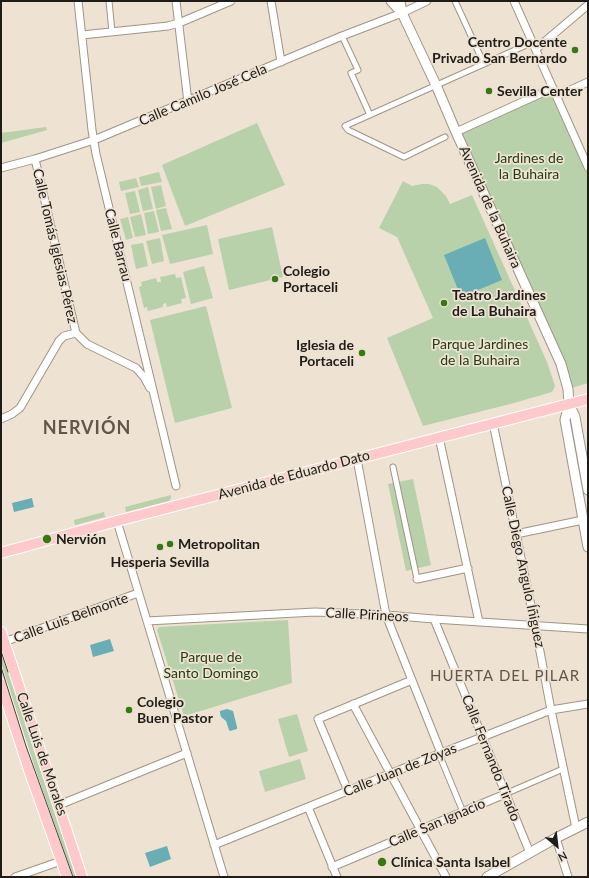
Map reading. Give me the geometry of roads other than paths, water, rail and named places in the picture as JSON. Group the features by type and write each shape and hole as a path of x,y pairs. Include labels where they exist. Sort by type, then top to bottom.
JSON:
{"main road":[{"name":"Avenida de la Buhaira","path":"391,1 402,12"},
{"name":"Avenida de la Buhaira","path":"400,1 402,12 561,364 568,389 569,404 566,420 588,547"},
{"name":"Avenida de Eduardo Dato","path":"1,553 117,521 588,399"},
{"name":"Avenida de la Buhaira","path":"569,404 575,417 588,490"},
{"name":"Calle Luis de Morales","path":"1,632 82,877"},
{"name":"Calle Luis de Morales","path":"1,684 67,877"},
{"path":"487,877 498,874 530,853 588,822"}],"street":[{"name":"Calle Barrau","path":"78,1 96,154 176,486"},
{"path":"109,1 112,32"},
{"path":"176,1 188,102"},
{"path":"82,35 168,26 179,23 231,1"},
{"path":"271,1 281,62"},
{"name":"Calle Camilo José Cela","path":"1,168 94,140 427,1"},
{"path":"455,1 484,64"},
{"path":"514,1 588,167"},
{"path":"445,137 404,157 348,130 345,126 484,64 534,46 588,5"},
{"path":"342,36 358,70 351,73 370,115"},
{"path":"557,96 588,82"},
{"path":"456,132 553,88"},
{"name":"Calle Tomás Iglesias Pérez","path":"35,159 76,333 87,344 136,368 154,393"},
{"name":"Calle Tomás Iglesias Pérez","path":"1,419 20,408 59,341 64,336 76,333"},
{"path":"136,368 142,367 146,361"},
{"name":"Calle Diego Angulo Íñiguez","path":"493,423 576,828"},
{"path":"440,437 479,622"},
{"path":"357,459 386,615 463,812"},
{"path":"393,467 417,579 468,568"},
{"path":"516,534 583,520"},
{"path":"117,521 187,752 214,845 221,876"},
{"name":"Calle Luis Belmonte","path":"4,642 138,593"},
{"name":"Calle Pirineos","path":"147,621 315,612 386,615 588,629"},
{"name":"Calle Fernando Tirado","path":"434,619 530,853"},
{"path":"348,791 318,719 412,680"},
{"path":"353,704 446,877"},
{"name":"Calle Juan de Zoyas","path":"214,845 440,753 551,710 588,704"},
{"path":"59,805 187,752"},
{"name":"Calle San Ignacio","path":"332,867 563,769"},
{"path":"308,808 336,877"},
{"path":"556,838 568,877"},
{"path":"15,877 61,861"}],"water":[{"path":"485,238 502,280 461,297 444,255"},
{"path":"32,498 34,507 14,512 12,503"},
{"path":"110,639 114,651 93,657 90,645"},
{"path":"227,709 233,711 237,729 230,731 226,721 221,717 220,711"},
{"path":"167,846 171,859 150,867 145,853"}],"tram line":[{"path":"1,651 8,672"},
{"path":"1,667 26,746 73,877"}],"place":[{"name":"Centro Docente Privado San Bernardo","path":"575,50"},
{"name":"Sevilla Center","path":"489,91"},
{"name":"Colegio Portaceli","path":"275,279"},
{"name":"Teatro Jardines de La Buhaira","path":"444,303"},
{"name":"Iglesia de Portaceli","path":"362,353"},
{"name":"Nervión","path":"47,539"},
{"name":"Metropolitan","path":"170,544"},
{"name":"Hesperia Sevilla","path":"160,547"},
{"name":"Colegio Buen Pastor","path":"129,710"},
{"name":"Clínica Santa Isabel","path":"382,862"}],"district":[{"name":"NERVIÓN","path":"87,428"},
{"name":"HUERTA DEL PILAR","path":"505,676"}],"park label":[{"name":"Jardines de la Buhaira","path":"529,166"},
{"name":"Parque Jardines de la Buhaira","path":"480,352"},
{"name":"Parque de Santo Domingo","path":"211,666"}]}
